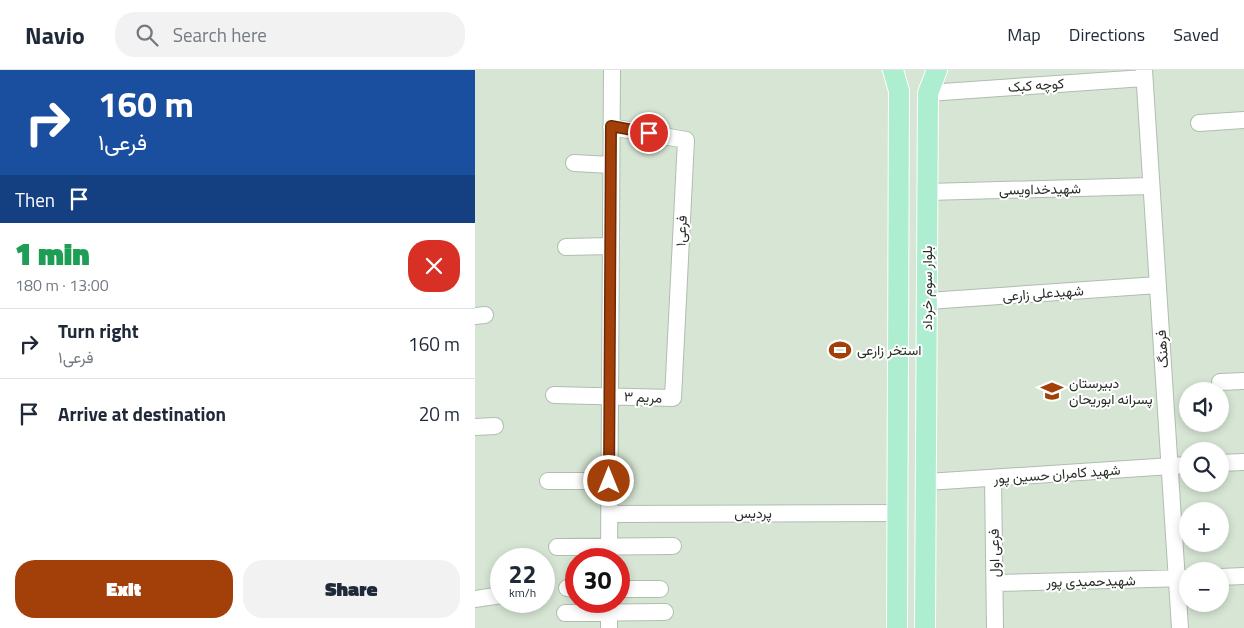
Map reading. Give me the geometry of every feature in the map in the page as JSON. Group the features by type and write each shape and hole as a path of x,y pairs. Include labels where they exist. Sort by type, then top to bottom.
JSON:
{"main road":[{"name":"بلوار سوم خرداد","path":"893,70 899,91 897,628"},
{"name":"بلوار سوم خرداد","path":"925,628 928,93 937,70"}],"street":[{"path":"609,548 612,70"},
{"name":"کوچه کبک","path":"928,93 1144,74"},
{"name":"فرهنگ","path":"1144,74 1170,467 1180,562"},
{"path":"1199,123 1244,120"},
{"name":"فرعی۱","path":"611,126 686,140 673,398"},
{"path":"574,163 611,165"},
{"name":"شهیدخداویسی","path":"927,192 1151,186"},
{"path":"566,247 611,246"},
{"name":"شهیدعلی زارعی","path":"927,301 1158,285"},
{"path":"1220,382 1244,381"},
{"name":"مریم ۳","path":"554,395 673,398"},
{"path":"475,427 495,426"},
{"path":"1229,463 1244,462"},
{"name":"شهید کامران حسین پور","path":"927,482 1179,466"},
{"name":"فرعی اول","path":"993,478 995,628"},
{"path":"548,481 609,481"},
{"name":"پردیس","path":"609,514 898,513"},
{"path":"630,551 673,546"},
{"path":"557,547 566,548"},
{"path":"1229,577 1244,576"},
{"name":"شهیدحمیدی پور","path":"995,583 1179,579"},
{"path":"630,590 660,589"},
{"path":"475,599 490,597"},
{"path":"565,613 665,612"},
{"name":"فرهنگ","path":"1180,628 1181,612"}],"place":[{"name":"استخر زارعی","path":"840,350"},
{"name":"دبیرستان پسرانه ابوریحان","path":"1052,391"}],"route":[{"path":"609,481 611,126 649,133"}]}
